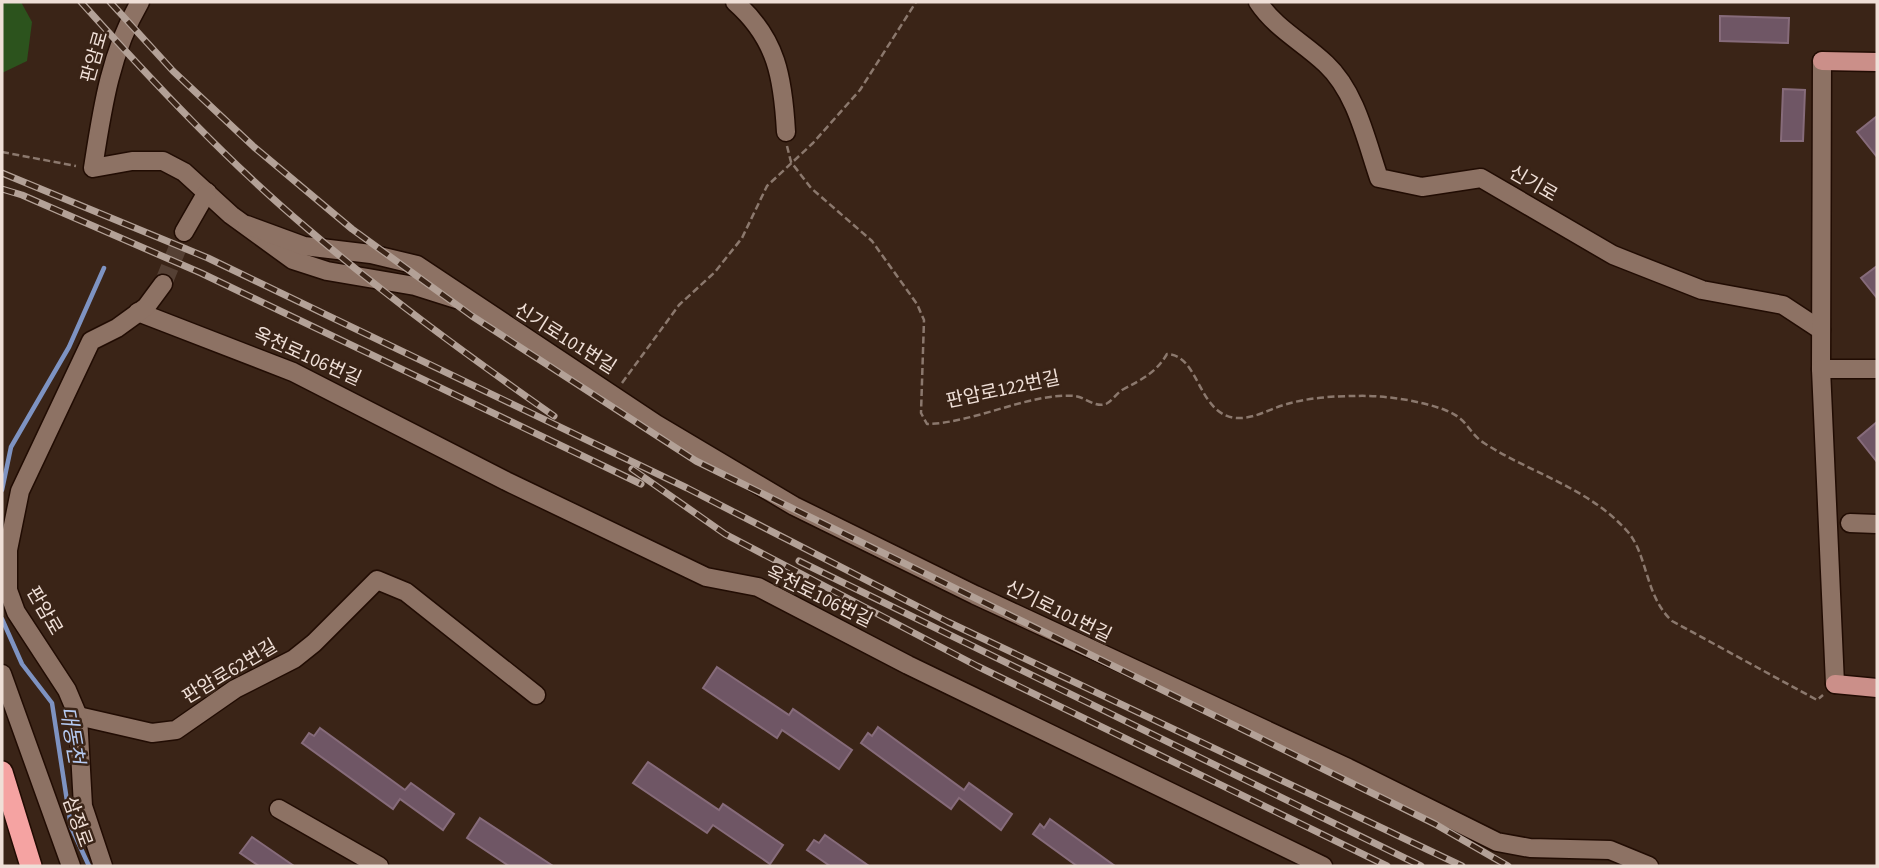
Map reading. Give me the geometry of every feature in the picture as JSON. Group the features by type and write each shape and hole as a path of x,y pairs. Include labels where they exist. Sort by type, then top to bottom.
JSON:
{"highway":[{"path":"2,772 18,818 28,866"}],"main road":[{"path":"1822,61 1877,62"},
{"path":"1835,684 1877,688"}],"street":[{"name":"판암로","path":"93,168 103,106 122,32 140,2"},
{"path":"735,2 757,22 771,48 783,90 786,132"},
{"name":"신기로","path":"1258,2 1270,21 1328,65 1348,92 1379,178 1422,187 1480,177 1613,255 1702,290 1783,305 1821,330"},
{"path":"1822,61 1821,369 1835,684"},
{"name":"신기로101번길","path":"93,168 132,161 163,161 184,172 247,225 304,246 371,254 417,265 484,312 614,395 772,493 842,530 1116,663 1337,763 1497,842 1530,848 1610,850 1648,866"},
{"path":"184,232 206,192"},
{"path":"138,312 158,294 163,284"},
{"name":"판암로","path":"103,866 83,806 78,716 67,690 16,612 8,590 8,550 20,491 91,341 117,328 138,312"},
{"name":"옥천로106번길","path":"138,312 293,372 506,481 706,577 758,587 908,665 1323,866"},
{"path":"1821,369 1877,369"},
{"path":"1850,523 1877,524"},
{"name":"판암로62번길","path":"78,716 152,733 176,730 235,689 293,659 314,643 377,580 406,592 536,695"},
{"name":"삼정로","path":"2,674 71,866"},
{"path":"279,809 379,866"}],"path":[{"path":"614,395 679,305 715,272 742,238 766,186 813,143 860,90 916,2"},
{"name":"판암로122번길","path":"786,132 791,162 811,188 872,241 917,304 924,320 921,412 927,424 954,423 1030,401 1075,396 1099,405 1106,404 1121,391 1153,373 1167,354 1178,354 1187,362 1195,381 1211,405 1233,418 1251,418 1288,403 1356,396 1398,399 1441,408 1460,416 1482,442 1564,482 1629,534 1662,612 1672,621 1817,700 1835,684"},
{"path":"2,152 93,168"}],"green space":[{"path":"2,2 21,2 32,22 27,61 2,73"}],"building":[{"path":"1720,16 1789,18 1788,43 1720,41"},
{"path":"1783,89 1805,90 1803,141 1781,141"},
{"path":"1877,116 1877,157 1857,132"},
{"path":"1877,266 1877,298 1861,278"},
{"path":"1877,422 1877,462 1858,438"},
{"path":"717,667 789,715 793,709 852,750 839,769 782,730 777,738 703,688"},
{"path":"878,727 964,790 969,783 1012,814 1001,830 959,798 951,809 861,743 868,733 872,736"},
{"path":"320,728 405,790 411,783 454,814 443,830 400,799 393,809 302,743 309,733 314,736"},
{"path":"648,762 719,810 723,804 783,845 770,864 713,825 707,833 633,783"},
{"path":"480,818 553,866 509,866 467,838"},
{"path":"1050,819 1115,866 1077,866 1033,834 1040,824 1044,828"},
{"path":"825,835 869,866 830,866 807,850 814,840 819,843"},
{"path":"252,837 294,866 259,866 240,853"}],"waterway":[{"name":"대동천","path":"2,490 11,447 69,347 104,268"},
{"name":"대동천","path":"2,619 22,664 52,703 71,827 89,866"}],"tunnel":[{"path":"163,284 184,232"}],"railway":[{"path":"81,2 191,120 279,204 399,303 554,416"},
{"path":"110,2 173,71 254,147 352,229 472,316 696,461 1435,824 1508,866"},
{"path":"2,173 208,258 687,488 948,622 1462,866"},
{"path":"2,189 22,195 201,273 641,484"},
{"path":"632,469 725,534 977,666 1387,866"},
{"path":"799,561 1421,866"}]}
